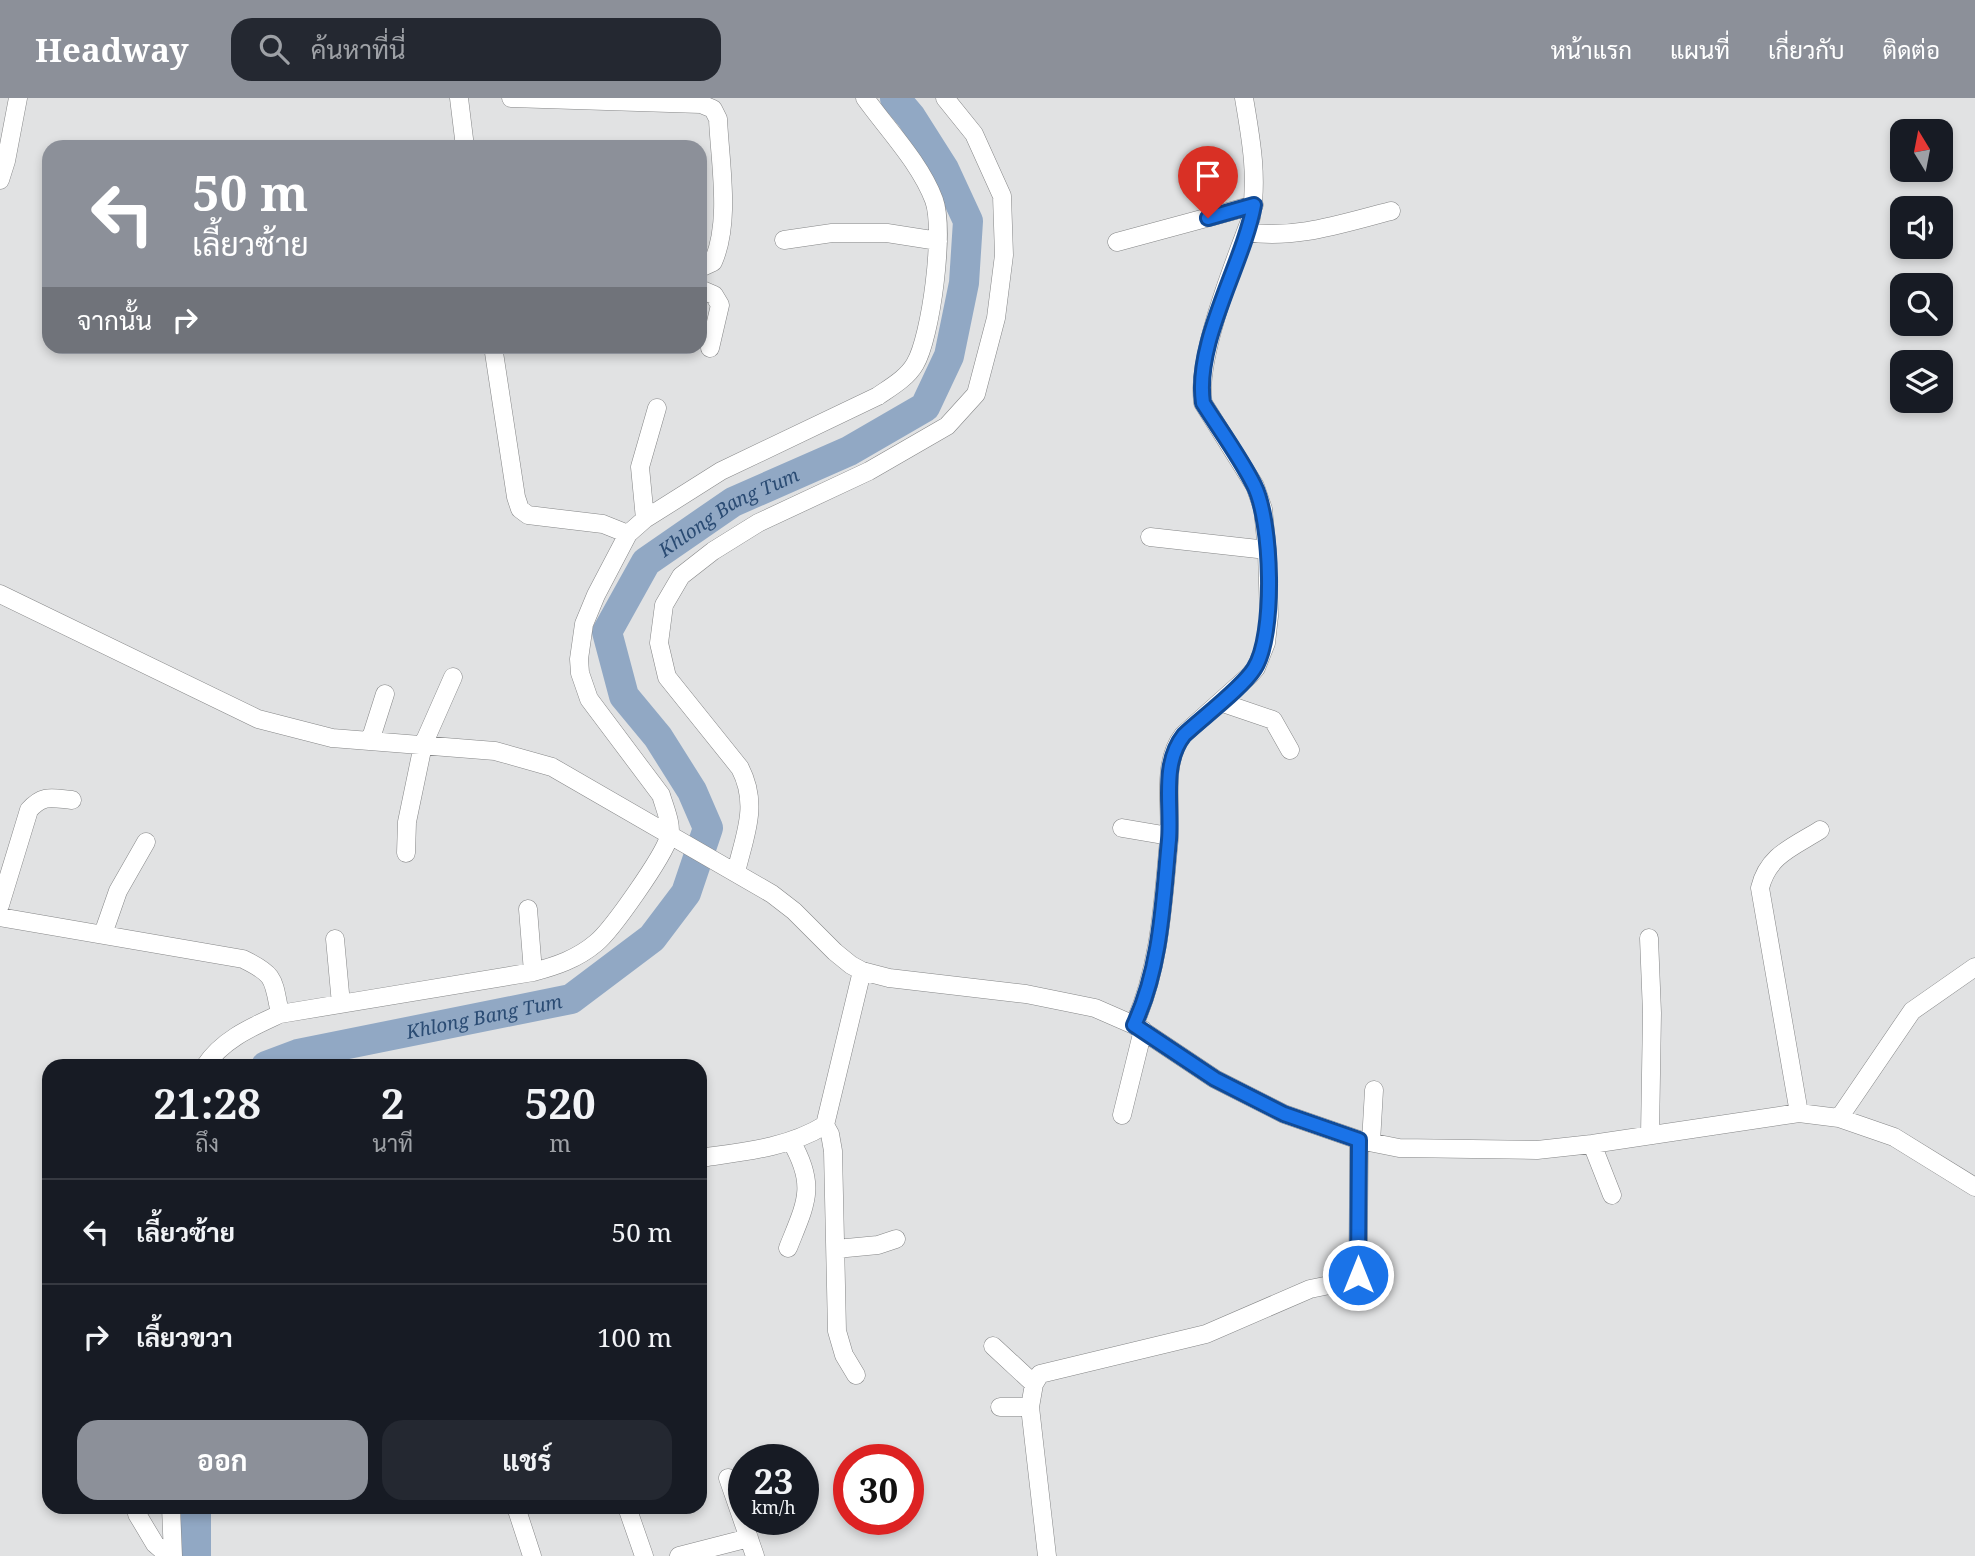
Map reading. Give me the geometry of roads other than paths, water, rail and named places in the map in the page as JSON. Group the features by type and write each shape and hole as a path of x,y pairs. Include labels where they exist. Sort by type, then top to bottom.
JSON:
{"street":[{"path":"0,180 18,98"},
{"path":"459,98 465,140"},
{"path":"511,98 701,104 713,109 718,119 723,222 719,248 713,262 707,265"},
{"path":"674,837 661,795 595,708 580,673 579,659 584,624 628,534 645,519 721,471 860,406 895,385 915,364 933,295 938,241 935,202 920,173 865,98"},
{"path":"731,869 751,804 748,783 740,768 667,677 659,643 664,605 681,576 713,551 758,523 869,471 947,426 976,394 996,318 1004,255 1002,196 974,134 945,98"},
{"path":"1122,1115 1138,1028 1157,957 1169,836 1171,761 1175,745 1256,667 1266,643 1269,616 1267,550 1262,509 1255,486 1203,403 1201,393 1208,348 1254,205 1255,162 1244,98"},
{"path":"1117,242 1254,205"},
{"path":"1246,232 1270,236 1291,235 1391,211"},
{"path":"784,240 832,233 887,233 938,241"},
{"path":"707,292 714,295 720,305 710,348"},
{"path":"494,354 516,498 520,509 528,515 603,524 628,534"},
{"path":"645,519 639,467 657,408"},
{"path":"1150,537 1267,550"},
{"path":"0,594 258,719 332,738 495,751 552,767 731,869 787,905 835,952 862,971 889,978 1062,1000 1095,1008 1138,1028 1215,1079 1284,1114 1365,1141 1399,1148 1537,1150 1799,1113 1839,1118 1894,1137 1975,1186"},
{"path":"406,852 407,822 423,745 453,677"},
{"path":"369,741 385,694"},
{"path":"1220,702 1273,720 1290,750"},
{"path":"0,903 29,810 37,801 47,797 72,800"},
{"path":"1122,828 1169,836"},
{"path":"1799,1113 1760,888 1764,874 1775,858 1820,830"},
{"path":"211,1059 224,1044 280,1014 533,972 567,963 597,942 640,887 674,837"},
{"path":"103,934 118,891 146,842"},
{"path":"528,909 533,972"},
{"path":"0,916 243,959 266,970 274,982 280,1014"},
{"path":"1650,938 1650,1135"},
{"path":"335,939 341,1004"},
{"path":"1839,1118 1912,1011 1975,967"},
{"path":"856,1375 844,1355 837,1331 833,1151 830,1134 825,1125 862,971"},
{"path":"1047,1556 1030,1407 1034,1384 1040,1374 1206,1334 1310,1289 1344,1282 1358,1275 1365,1141 1374,1090"},
{"path":"707,1157 791,1141 825,1125"},
{"path":"788,1248 804,1208 808,1183 803,1163 791,1141"},
{"path":"1592,1144 1612,1195"},
{"path":"836,1249 878,1245 896,1239"},
{"path":"993,1346 1034,1384"},
{"path":"1000,1407 1030,1407"},
{"path":"137,1514 155,1544 171,1556"},
{"path":"171,1514 171,1556"},
{"path":"518,1514 532,1556"},
{"path":"629,1514 644,1556"},
{"path":"748,1535 755,1556"},
{"path":"679,1556 749,1538"}],"waterway":[{"name":"Khlong Bang Tum","path":"285,1059 298,1054 571,999 652,938 686,893 708,828 692,791 658,737 624,696 607,632 646,562 733,502 849,451 925,407 949,356 964,283 968,221 944,169 911,117 895,98"},
{"name":"Khlong Bang Tum","path":"196,1514 196,1556"}]}
